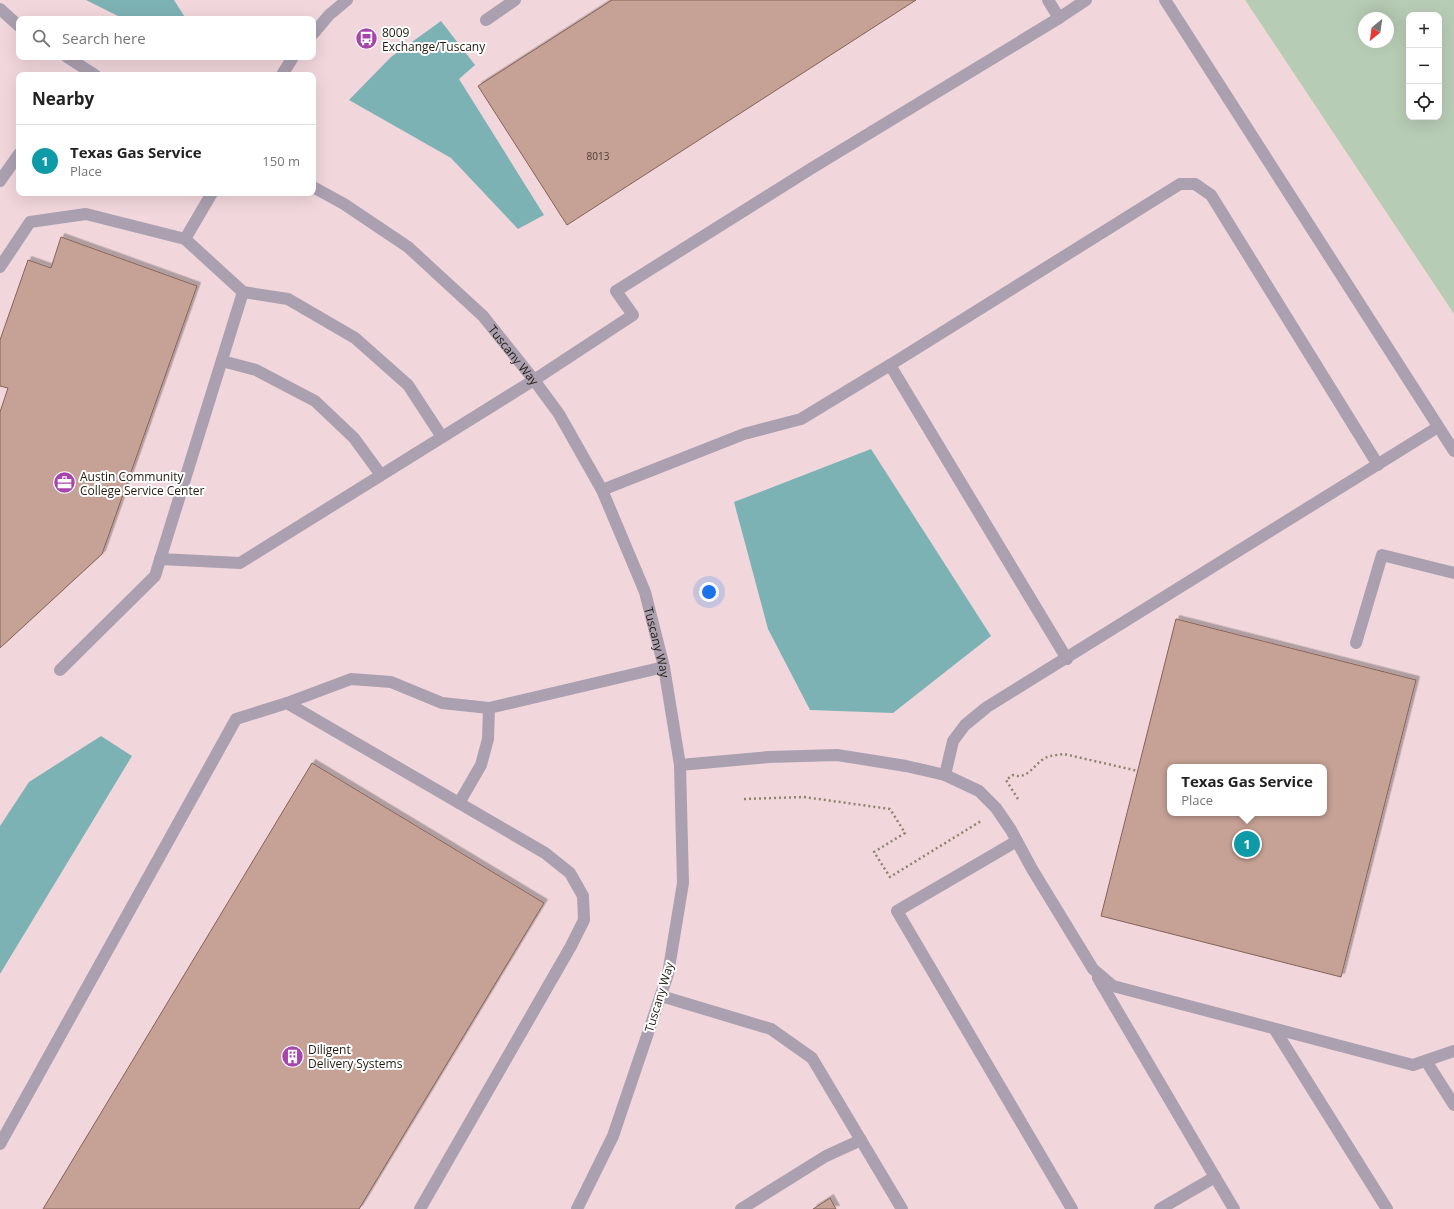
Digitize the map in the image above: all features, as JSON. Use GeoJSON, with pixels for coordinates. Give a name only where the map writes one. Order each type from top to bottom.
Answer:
{"type":"FeatureCollection","features":[{"type":"Feature","properties":{"kind":"street"},"geometry":{"type":"LineString","coordinates":[[316,30],[329,15],[347,0]]}},
{"type":"Feature","properties":{"kind":"street"},"geometry":{"type":"LineString","coordinates":[[486,20],[515,0]]}},
{"type":"Feature","properties":{"kind":"street"},"geometry":{"type":"LineString","coordinates":[[1048,0],[1059,18]]}},
{"type":"Feature","properties":{"kind":"street"},"geometry":{"type":"LineString","coordinates":[[160,559],[240,563],[534,380],[633,315],[616,291],[812,168],[1059,18],[1086,0]]}},
{"type":"Feature","properties":{"kind":"street"},"geometry":{"type":"LineString","coordinates":[[1165,0],[1454,451]]}},
{"type":"Feature","properties":{"kind":"street"},"geometry":{"type":"LineString","coordinates":[[0,9],[16,23]]}},
{"type":"Feature","properties":{"kind":"street"},"geometry":{"type":"LineString","coordinates":[[70,60],[79,71]]}},
{"type":"Feature","properties":{"kind":"street"},"geometry":{"type":"LineString","coordinates":[[284,72],[291,60]]}},
{"type":"Feature","properties":{"kind":"street"},"geometry":{"type":"LineString","coordinates":[[0,181],[16,158]]}},
{"type":"Feature","properties":{"kind":"street"},"geometry":{"type":"LineString","coordinates":[[602,490],[744,434],[801,419],[1180,184],[1195,184],[1211,195],[1378,465]]}},
{"type":"Feature","properties":{"kind":"street","name":"Tuscany Way"},"geometry":{"type":"LineString","coordinates":[[316,189],[344,204],[408,247],[483,316],[559,414],[602,490],[645,592],[664,667],[680,765],[683,883],[668,974],[661,996],[613,1136],[577,1209]]}},
{"type":"Feature","properties":{"kind":"street"},"geometry":{"type":"LineString","coordinates":[[185,239],[210,196]]}},
{"type":"Feature","properties":{"kind":"street"},"geometry":{"type":"LineString","coordinates":[[0,267],[30,222],[86,214],[185,239],[243,292],[288,300],[355,338],[408,385],[442,437]]}},
{"type":"Feature","properties":{"kind":"street"},"geometry":{"type":"LineString","coordinates":[[60,670],[155,576],[243,292]]}},
{"type":"Feature","properties":{"kind":"street"},"geometry":{"type":"LineString","coordinates":[[222,361],[256,370],[315,401],[354,438],[381,475]]}},
{"type":"Feature","properties":{"kind":"street"},"geometry":{"type":"LineString","coordinates":[[890,365],[1067,659]]}},
{"type":"Feature","properties":{"kind":"street"},"geometry":{"type":"LineString","coordinates":[[945,775],[953,741],[965,725],[987,707],[1067,659],[1438,427]]}},
{"type":"Feature","properties":{"kind":"street"},"geometry":{"type":"LineString","coordinates":[[1356,643],[1382,555],[1454,573]]}},
{"type":"Feature","properties":{"kind":"street"},"geometry":{"type":"LineString","coordinates":[[0,1144],[236,719],[287,703],[351,679],[391,682],[442,703],[489,708],[664,667]]}},
{"type":"Feature","properties":{"kind":"street"},"geometry":{"type":"LineString","coordinates":[[287,703],[545,853],[570,873],[583,896],[584,920],[572,946],[420,1209]]}},
{"type":"Feature","properties":{"kind":"street"},"geometry":{"type":"LineString","coordinates":[[459,803],[481,765],[488,739],[489,708]]}},
{"type":"Feature","properties":{"kind":"street"},"geometry":{"type":"LineString","coordinates":[[680,765],[769,757],[837,755],[906,766],[945,775],[978,791],[996,808],[1011,830],[1234,1209]]}},
{"type":"Feature","properties":{"kind":"street"},"geometry":{"type":"LineString","coordinates":[[1017,841],[897,911],[1072,1209]]}},
{"type":"Feature","properties":{"kind":"street"},"geometry":{"type":"LineString","coordinates":[[1093,969],[1114,986],[1275,1030],[1413,1065],[1454,1052]]}},
{"type":"Feature","properties":{"kind":"street"},"geometry":{"type":"LineString","coordinates":[[661,996],[771,1029],[812,1058],[902,1209]]}},
{"type":"Feature","properties":{"kind":"street"},"geometry":{"type":"LineString","coordinates":[[1275,1030],[1387,1209]]}},
{"type":"Feature","properties":{"kind":"street"},"geometry":{"type":"LineString","coordinates":[[1426,1060],[1454,1105]]}},
{"type":"Feature","properties":{"kind":"street"},"geometry":{"type":"LineString","coordinates":[[741,1209],[826,1156],[861,1140]]}},
{"type":"Feature","properties":{"kind":"street"},"geometry":{"type":"LineString","coordinates":[[1160,1209],[1215,1177]]}},
{"type":"Feature","properties":{"kind":"path"},"geometry":{"type":"LineString","coordinates":[[1018,799],[1006,780],[1013,775],[1019,777],[1026,776],[1038,763],[1055,755],[1064,754],[1138,771]]}},
{"type":"Feature","properties":{"kind":"path"},"geometry":{"type":"LineString","coordinates":[[744,799],[804,797],[890,808],[905,834],[874,852],[890,878],[982,821]]}},
{"type":"Feature","properties":{"kind":"shaded area"},"geometry":{"type":"Polygon","coordinates":[[[0,0],[1245,0],[1454,314],[1454,1209],[0,1209],[0,0]]]}},
{"type":"Feature","properties":{"kind":"green space"},"geometry":{"type":"Polygon","coordinates":[[[1245,0],[1454,0],[1454,314],[1245,0]]]}},
{"type":"Feature","properties":{"kind":"water"},"geometry":{"type":"Polygon","coordinates":[[[86,0],[174,0],[184,16],[118,16],[86,0]]]}},
{"type":"Feature","properties":{"kind":"water"},"geometry":{"type":"Polygon","coordinates":[[[441,21],[475,65],[459,79],[544,215],[518,229],[451,158],[349,100],[391,57],[441,21]]]}},
{"type":"Feature","properties":{"kind":"water"},"geometry":{"type":"Polygon","coordinates":[[[871,449],[991,636],[893,713],[810,710],[768,629],[734,502],[871,449]]]}},
{"type":"Feature","properties":{"kind":"water"},"geometry":{"type":"Polygon","coordinates":[[[101,736],[132,756],[0,974],[0,826],[29,782],[101,736]]]}},
{"type":"Feature","properties":{"kind":"building"},"geometry":{"type":"Polygon","coordinates":[[[612,0],[916,0],[567,225],[478,86],[612,0]]]}},
{"type":"Feature","properties":{"kind":"building","name":"Austin Community College Service Center"},"geometry":{"type":"Polygon","coordinates":[[[61,237],[197,286],[102,554],[0,648],[0,412],[8,388],[0,386],[0,340],[28,260],[51,268],[61,237]]]}},
{"type":"Feature","properties":{"kind":"building"},"geometry":{"type":"Polygon","coordinates":[[[1176,619],[1416,680],[1341,977],[1101,916],[1176,619]]]}},
{"type":"Feature","properties":{"kind":"building","name":"Diligent Delivery Systems"},"geometry":{"type":"Polygon","coordinates":[[[312,763],[544,903],[359,1209],[43,1209],[312,763]]]}},
{"type":"Feature","properties":{"kind":"building"},"geometry":{"type":"Polygon","coordinates":[[[830,1198],[836,1209],[813,1209],[830,1198]]]}},
{"type":"Feature","properties":{"kind":"place","name":"8009 Exchange/Tuscany"},"geometry":{"type":"Point","coordinates":[367,39]}},
{"type":"Feature","properties":{"kind":"place","name":"Austin Community College Service Center"},"geometry":{"type":"Point","coordinates":[64,483]}},
{"type":"Feature","properties":{"kind":"place","name":"Texas Gas Service"},"geometry":{"type":"Point","coordinates":[1247,844]}},
{"type":"Feature","properties":{"kind":"place","name":"Diligent Delivery Systems"},"geometry":{"type":"Point","coordinates":[293,1056]}}]}
